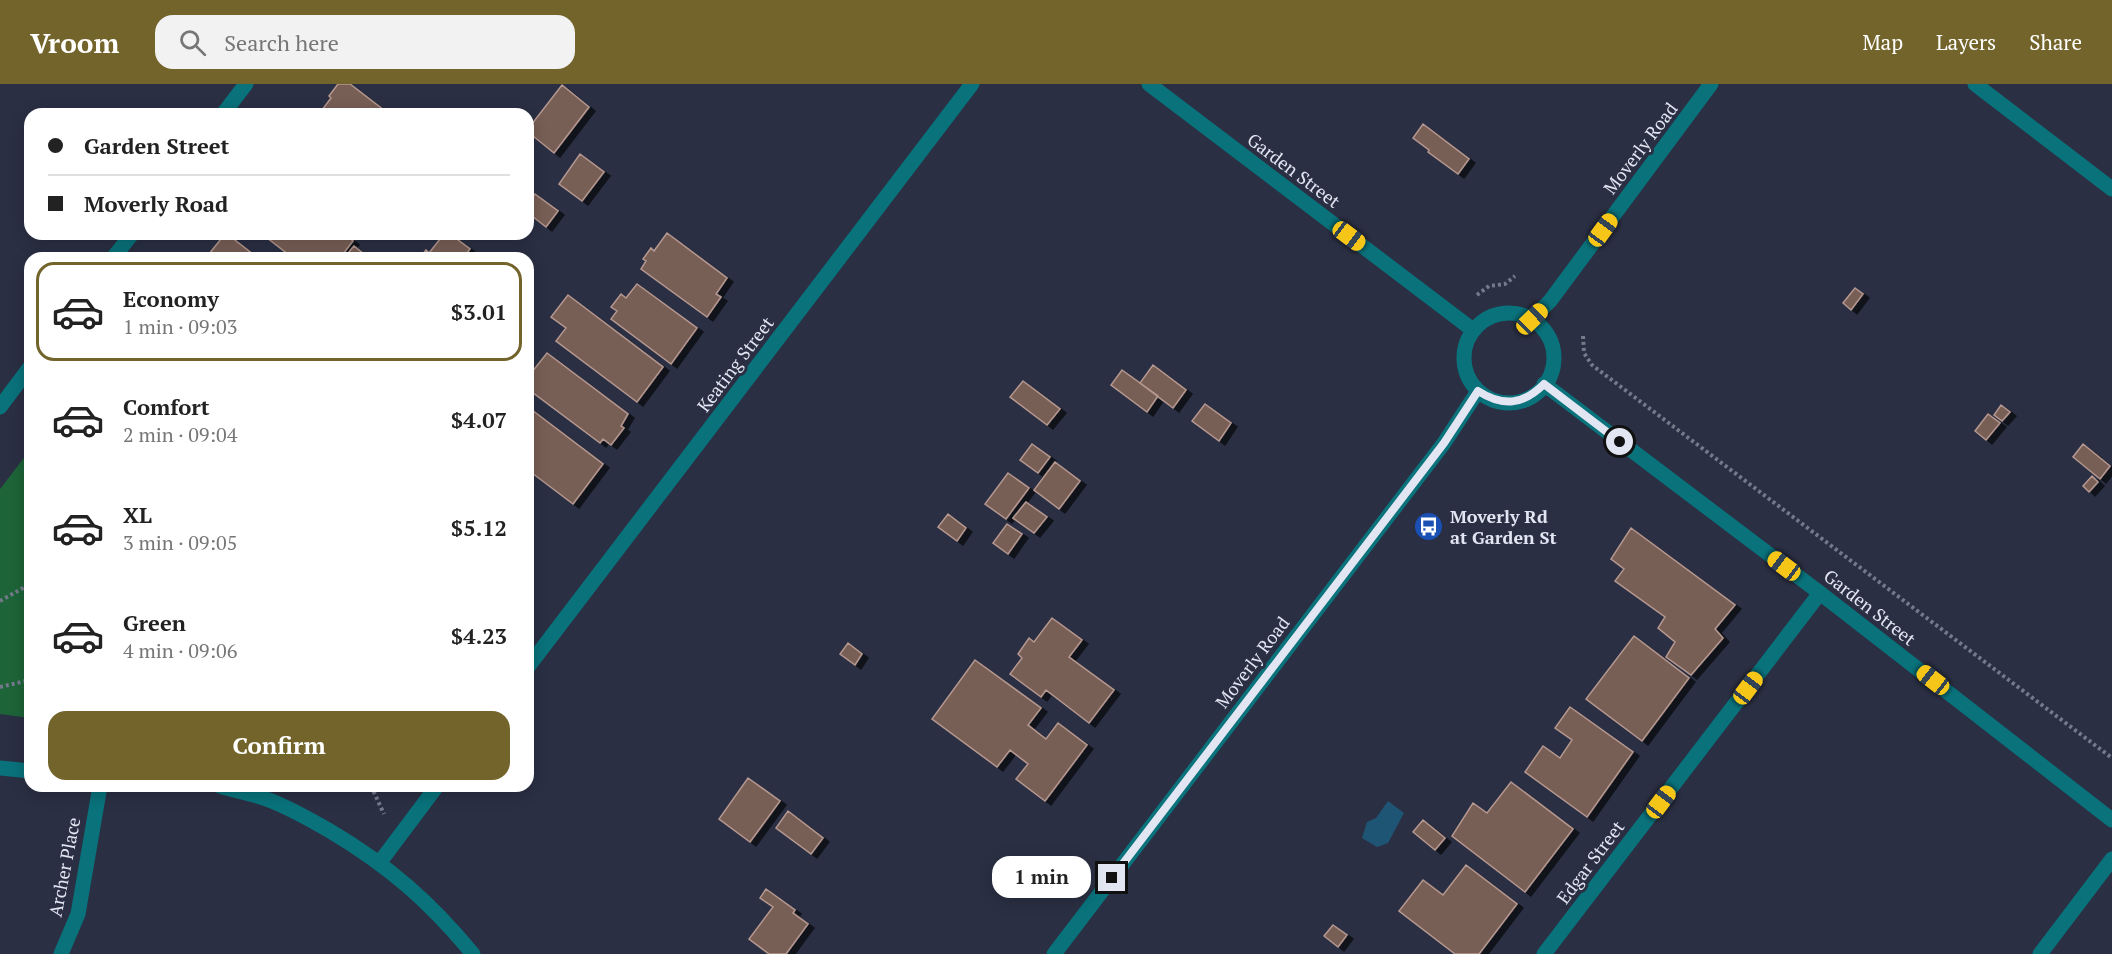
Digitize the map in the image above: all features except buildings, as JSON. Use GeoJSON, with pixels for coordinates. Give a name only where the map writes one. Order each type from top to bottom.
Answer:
{"type":"FeatureCollection","features":[{"type":"Feature","properties":{"kind":"street"},"geometry":{"type":"LineString","coordinates":[[228,108],[246,84]]}},
{"type":"Feature","properties":{"kind":"street","name":"Keating Street"},"geometry":{"type":"LineString","coordinates":[[534,659],[972,84]]}},
{"type":"Feature","properties":{"kind":"street","name":"Garden Street"},"geometry":{"type":"LineString","coordinates":[[1149,84],[1473,330]]}},
{"type":"Feature","properties":{"kind":"street","name":"Moverly Road"},"geometry":{"type":"LineString","coordinates":[[1532,319],[1550,301],[1711,84]]}},
{"type":"Feature","properties":{"kind":"street"},"geometry":{"type":"LineString","coordinates":[[1975,84],[2112,189]]}},
{"type":"Feature","properties":{"kind":"street"},"geometry":{"type":"LineString","coordinates":[[118,252],[127,240]]}},
{"type":"Feature","properties":{"kind":"street"},"geometry":{"type":"LineString","coordinates":[[1520,314],[1532,319],[1549,337],[1552,349],[1553,362],[1544,384],[1534,395],[1520,401],[1505,402],[1491,399],[1478,391],[1470,381],[1465,368],[1464,355],[1473,330],[1494,315],[1520,314]]}},
{"type":"Feature","properties":{"kind":"street"},"geometry":{"type":"LineString","coordinates":[[0,407],[24,375]]}},
{"type":"Feature","properties":{"kind":"street","name":"Garden Street"},"geometry":{"type":"LineString","coordinates":[[1544,384],[1820,593],[2112,820]]}},
{"type":"Feature","properties":{"kind":"street","name":"Moverly Road"},"geometry":{"type":"LineString","coordinates":[[1054,954],[1444,443],[1478,391]]}},
{"type":"Feature","properties":{"kind":"street","name":"Edgar Street"},"geometry":{"type":"LineString","coordinates":[[1544,954],[1820,593]]}},
{"type":"Feature","properties":{"kind":"street"},"geometry":{"type":"LineString","coordinates":[[0,768],[24,770]]}},
{"type":"Feature","properties":{"kind":"street","name":"Archer Place"},"geometry":{"type":"LineString","coordinates":[[61,954],[78,914],[99,792]]}},
{"type":"Feature","properties":{"kind":"street"},"geometry":{"type":"LineString","coordinates":[[241,792],[270,800],[309,819],[380,862],[422,897],[473,954]]}},
{"type":"Feature","properties":{"kind":"street"},"geometry":{"type":"LineString","coordinates":[[380,862],[432,792]]}},
{"type":"Feature","properties":{"kind":"street"},"geometry":{"type":"LineString","coordinates":[[2040,954],[2112,859]]}},
{"type":"Feature","properties":{"kind":"path"},"geometry":{"type":"LineString","coordinates":[[1477,295],[1489,286],[1505,284],[1515,276]]}},
{"type":"Feature","properties":{"kind":"path"},"geometry":{"type":"LineString","coordinates":[[1583,336],[1584,353],[1593,365],[2112,758]]}},
{"type":"Feature","properties":{"kind":"path"},"geometry":{"type":"LineString","coordinates":[[0,601],[24,587]]}},
{"type":"Feature","properties":{"kind":"path"},"geometry":{"type":"LineString","coordinates":[[0,687],[24,681]]}},
{"type":"Feature","properties":{"kind":"path"},"geometry":{"type":"LineString","coordinates":[[374,792],[384,814]]}},
{"type":"Feature","properties":{"kind":"green space"},"geometry":{"type":"Polygon","coordinates":[[[24,458],[24,717],[0,714],[0,489],[24,458]]]}},
{"type":"Feature","properties":{"kind":"water"},"geometry":{"type":"Polygon","coordinates":[[[1388,801],[1404,813],[1388,843],[1377,847],[1362,838],[1367,822],[1376,818],[1388,801]]]}},
{"type":"Feature","properties":{"kind":"place","name":"Moverly Rd at Garden St"},"geometry":{"type":"Point","coordinates":[1429,526]}},
{"type":"Feature","properties":{"kind":"route"},"geometry":{"type":"LineString","coordinates":[[1112,878],[1444,443],[1478,391],[1491,399],[1505,402],[1520,401],[1534,395],[1544,384],[1620,442]]}}]}
